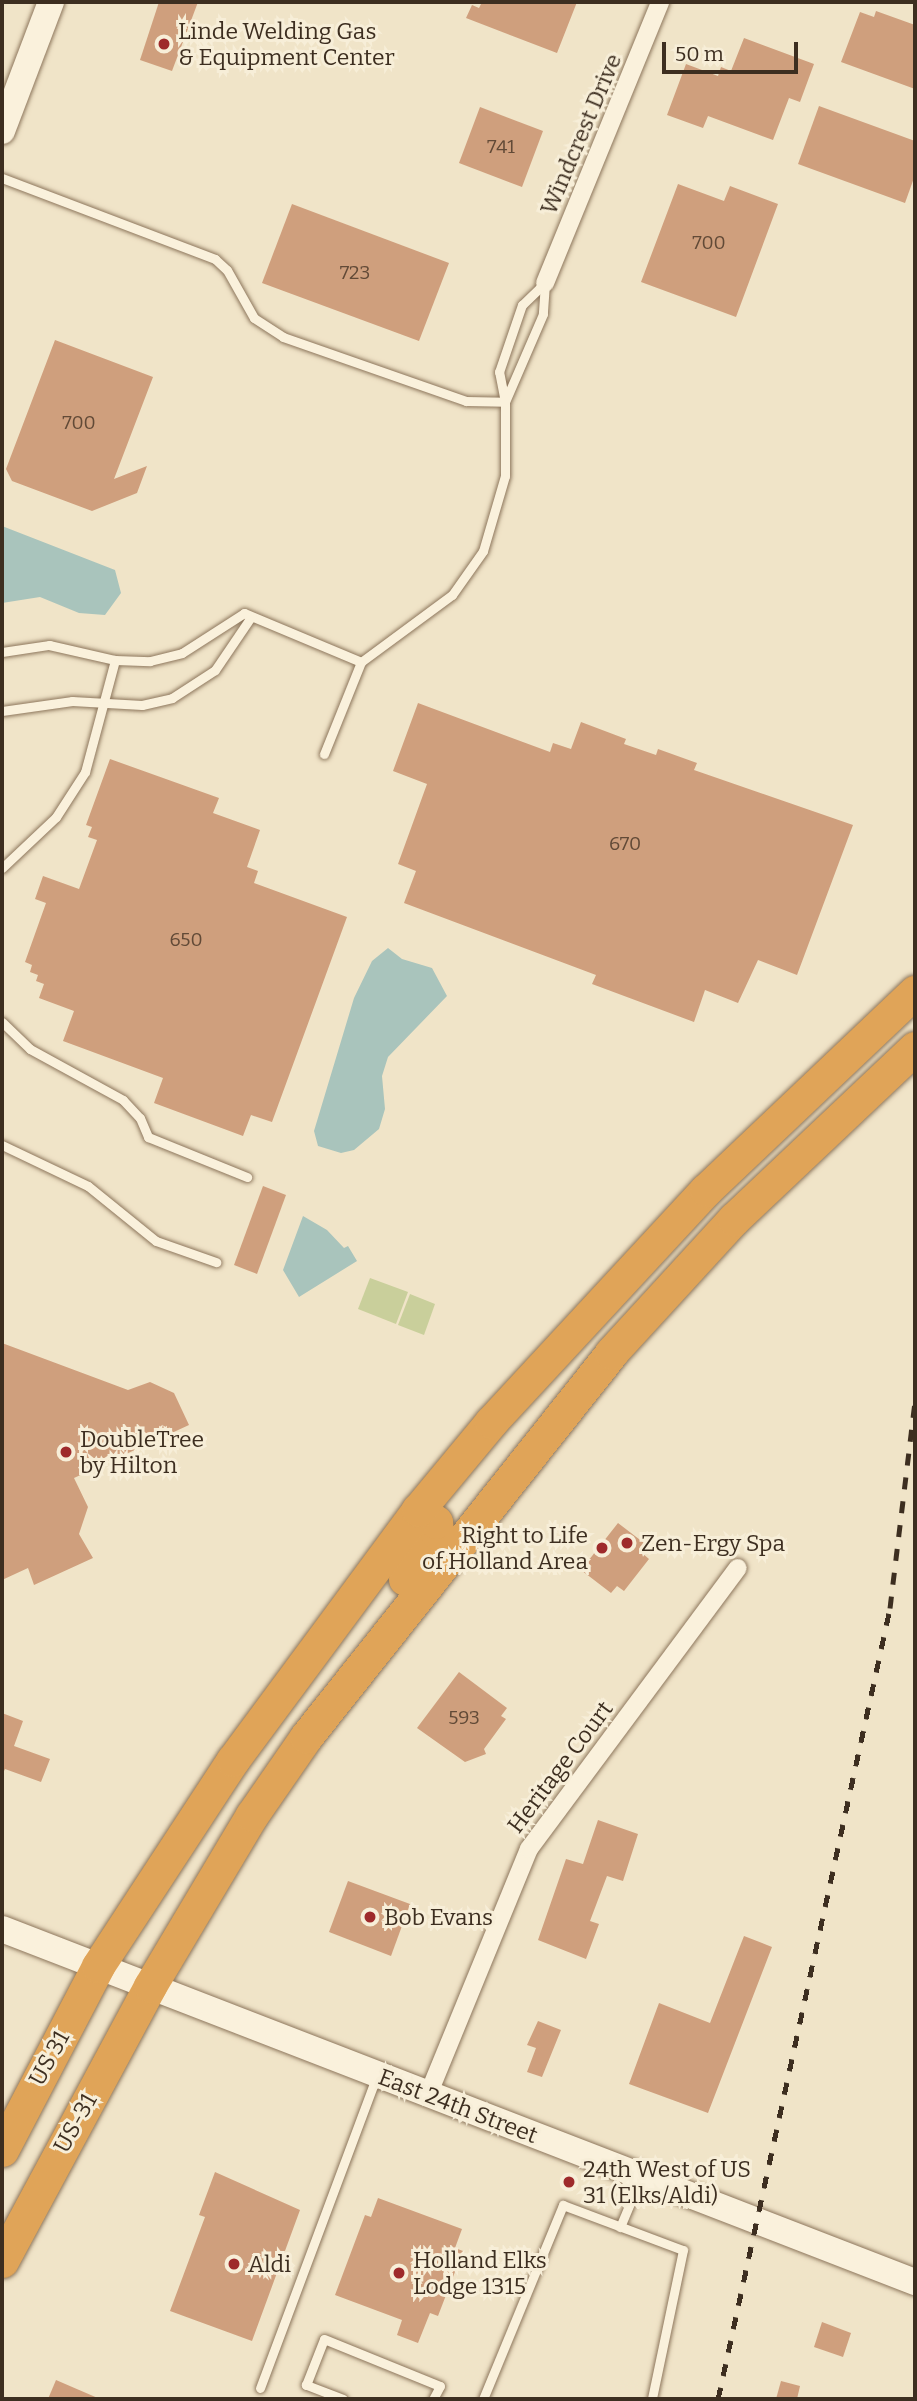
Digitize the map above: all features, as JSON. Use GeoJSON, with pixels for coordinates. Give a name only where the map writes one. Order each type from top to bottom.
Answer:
{"type":"FeatureCollection","features":[{"type":"Feature","properties":{"kind":"highway","name":"US 31"},"geometry":{"type":"LineString","coordinates":[[2,2150],[98,1966],[233,1760],[418,1510],[491,1422],[706,1190],[915,992]]}},
{"type":"Feature","properties":{"kind":"highway","name":"US-31"},"geometry":{"type":"LineString","coordinates":[[2,2261],[150,1986],[252,1815],[306,1737],[611,1353],[734,1219],[915,1048]]}},
{"type":"Feature","properties":{"kind":"highway"},"geometry":{"type":"LineString","coordinates":[[306,1737],[310,1709],[437,1533],[436,1522],[418,1510]]}},
{"type":"Feature","properties":{"kind":"street"},"geometry":{"type":"LineString","coordinates":[[2,131],[51,2]]}},
{"type":"Feature","properties":{"kind":"street","name":"Windcrest Drive"},"geometry":{"type":"LineString","coordinates":[[545,284],[660,2]]}},
{"type":"Feature","properties":{"kind":"street","name":"Heritage Court"},"geometry":{"type":"LineString","coordinates":[[428,2095],[528,1849],[738,1568]]}},
{"type":"Feature","properties":{"kind":"street","name":"East 24th Street"},"geometry":{"type":"LineString","coordinates":[[2,1928],[915,2282]]}},
{"type":"Feature","properties":{"kind":"lane"},"geometry":{"type":"LineString","coordinates":[[2,178],[215,259],[227,271],[254,318],[283,337],[466,401],[505,402]]}},
{"type":"Feature","properties":{"kind":"lane"},"geometry":{"type":"LineString","coordinates":[[505,402],[543,314],[545,284]]}},
{"type":"Feature","properties":{"kind":"lane"},"geometry":{"type":"LineString","coordinates":[[324,754],[361,662],[452,595],[483,551],[505,475],[505,402],[499,372],[504,351],[526,297],[545,284]]}},
{"type":"Feature","properties":{"kind":"lane"},"geometry":{"type":"LineString","coordinates":[[248,615],[361,662]]}},
{"type":"Feature","properties":{"kind":"lane"},"geometry":{"type":"LineString","coordinates":[[2,652],[49,645],[116,660],[150,661],[182,653],[248,615]]}},
{"type":"Feature","properties":{"kind":"lane"},"geometry":{"type":"LineString","coordinates":[[2,711],[72,701],[153,704],[190,690],[222,662],[248,615]]}},
{"type":"Feature","properties":{"kind":"lane"},"geometry":{"type":"LineString","coordinates":[[2,868],[57,817],[72,796],[85,772],[107,703],[116,660]]}},
{"type":"Feature","properties":{"kind":"lane"},"geometry":{"type":"LineString","coordinates":[[2,1022],[30,1049],[123,1100],[140,1118],[148,1137],[247,1177]]}},
{"type":"Feature","properties":{"kind":"lane"},"geometry":{"type":"LineString","coordinates":[[2,1145],[88,1186],[156,1241],[216,1262]]}},
{"type":"Feature","properties":{"kind":"lane"},"geometry":{"type":"LineString","coordinates":[[260,2388],[377,2075]]}},
{"type":"Feature","properties":{"kind":"lane"},"geometry":{"type":"LineString","coordinates":[[621,2227],[642,2175]]}},
{"type":"Feature","properties":{"kind":"lane"},"geometry":{"type":"LineString","coordinates":[[483,2399],[563,2205],[683,2250],[652,2399]]}},
{"type":"Feature","properties":{"kind":"lane"},"geometry":{"type":"LineString","coordinates":[[343,2399],[306,2385],[324,2339],[439,2386],[433,2399]]}},
{"type":"Feature","properties":{"kind":"green space"},"geometry":{"type":"Polygon","coordinates":[[[370,1278],[408,1292],[396,1324],[358,1309],[370,1278]]]}},
{"type":"Feature","properties":{"kind":"green space"},"geometry":{"type":"Polygon","coordinates":[[[410,1294],[435,1304],[424,1335],[398,1325],[410,1294]]]}},
{"type":"Feature","properties":{"kind":"water"},"geometry":{"type":"Polygon","coordinates":[[[2,526],[115,570],[121,593],[105,615],[79,613],[40,597],[2,603],[2,526]]]}},
{"type":"Feature","properties":{"kind":"water"},"geometry":{"type":"Polygon","coordinates":[[[388,948],[402,959],[432,968],[447,996],[388,1057],[382,1076],[385,1109],[379,1129],[354,1150],[341,1153],[318,1146],[314,1131],[354,998],[372,961],[388,948]]]}},
{"type":"Feature","properties":{"kind":"water"},"geometry":{"type":"Polygon","coordinates":[[[303,1216],[327,1230],[344,1248],[348,1246],[357,1261],[299,1297],[283,1270],[303,1216]]]}},
{"type":"Feature","properties":{"kind":"building","name":"Linde Welding Gas & Equipment Center"},"geometry":{"type":"Polygon","coordinates":[[[159,2],[198,2],[172,71],[140,60],[159,2]]]}},
{"type":"Feature","properties":{"kind":"building"},"geometry":{"type":"Polygon","coordinates":[[[482,2],[577,2],[557,53],[466,18],[472,5],[479,8],[482,2]]]}},
{"type":"Feature","properties":{"kind":"building"},"geometry":{"type":"Polygon","coordinates":[[[876,11],[915,25],[915,89],[841,62],[860,12],[874,17],[876,11]]]}},
{"type":"Feature","properties":{"kind":"building"},"geometry":{"type":"Polygon","coordinates":[[[744,38],[814,64],[800,102],[789,98],[773,140],[708,116],[703,128],[667,115],[686,64],[718,76],[721,67],[731,71],[744,38]]]}},
{"type":"Feature","properties":{"kind":"building"},"geometry":{"type":"Polygon","coordinates":[[[819,106],[915,141],[915,175],[905,203],[798,164],[819,106]]]}},
{"type":"Feature","properties":{"kind":"building"},"geometry":{"type":"Polygon","coordinates":[[[480,107],[543,131],[522,187],[459,163],[480,107]]]}},
{"type":"Feature","properties":{"kind":"building"},"geometry":{"type":"Polygon","coordinates":[[[678,184],[724,201],[730,186],[778,204],[736,317],[641,282],[678,184]]]}},
{"type":"Feature","properties":{"kind":"building"},"geometry":{"type":"Polygon","coordinates":[[[292,204],[449,263],[419,341],[262,283],[292,204]]]}},
{"type":"Feature","properties":{"kind":"building"},"geometry":{"type":"Polygon","coordinates":[[[55,340],[153,377],[114,479],[147,466],[137,493],[92,511],[12,481],[6,469],[55,340]]]}},
{"type":"Feature","properties":{"kind":"building"},"geometry":{"type":"Polygon","coordinates":[[[418,703],[550,752],[553,743],[571,749],[581,722],[626,739],[624,744],[656,755],[658,749],[697,763],[694,770],[853,825],[797,975],[758,960],[738,1003],[705,990],[694,1022],[592,984],[596,975],[404,903],[416,871],[398,864],[427,784],[393,771],[418,703]]]}},
{"type":"Feature","properties":{"kind":"building"},"geometry":{"type":"Polygon","coordinates":[[[110,759],[219,798],[213,813],[260,830],[247,867],[258,871],[254,883],[347,917],[272,1122],[251,1115],[243,1136],[154,1103],[163,1078],[63,1041],[74,1011],[39,998],[44,984],[36,981],[38,975],[30,972],[32,965],[25,962],[46,903],[35,899],[43,876],[79,889],[97,840],[88,837],[92,827],[86,825],[110,759]]]}},
{"type":"Feature","properties":{"kind":"building"},"geometry":{"type":"Polygon","coordinates":[[[263,1186],[286,1195],[257,1274],[234,1265],[263,1186]]]}},
{"type":"Feature","properties":{"kind":"building","name":"DoubleTree by Hilton"},"geometry":{"type":"Polygon","coordinates":[[[2,1343],[128,1390],[150,1382],[174,1393],[189,1425],[74,1478],[88,1507],[79,1534],[93,1558],[34,1585],[28,1568],[2,1580],[2,1343]]]}},
{"type":"Feature","properties":{"kind":"building"},"geometry":{"type":"Polygon","coordinates":[[[618,1523],[648,1546],[642,1553],[649,1559],[624,1591],[617,1586],[611,1593],[581,1570],[618,1523]]]}},
{"type":"Feature","properties":{"kind":"building"},"geometry":{"type":"Polygon","coordinates":[[[459,1672],[507,1708],[501,1716],[506,1719],[484,1749],[486,1754],[465,1762],[417,1728],[459,1672]]]}},
{"type":"Feature","properties":{"kind":"building"},"geometry":{"type":"Polygon","coordinates":[[[2,1713],[23,1721],[14,1746],[50,1759],[41,1782],[5,1769],[2,1775],[2,1713]]]}},
{"type":"Feature","properties":{"kind":"building"},"geometry":{"type":"Polygon","coordinates":[[[598,1820],[638,1834],[623,1881],[607,1876],[590,1921],[599,1924],[586,1959],[538,1940],[566,1859],[583,1864],[598,1820]]]}},
{"type":"Feature","properties":{"kind":"building","name":"Bob Evans"},"geometry":{"type":"Polygon","coordinates":[[[348,1881],[410,1904],[391,1956],[329,1932],[348,1881]]]}},
{"type":"Feature","properties":{"kind":"building"},"geometry":{"type":"Polygon","coordinates":[[[744,1936],[772,1947],[708,2113],[629,2084],[659,2003],[710,2023],[744,1936]]]}},
{"type":"Feature","properties":{"kind":"building"},"geometry":{"type":"Polygon","coordinates":[[[538,2021],[561,2030],[542,2077],[527,2072],[536,2048],[527,2045],[538,2021]]]}},
{"type":"Feature","properties":{"kind":"building","name":"Aldi"},"geometry":{"type":"Polygon","coordinates":[[[215,2172],[300,2210],[252,2341],[170,2311],[205,2217],[199,2215],[215,2172]]]}},
{"type":"Feature","properties":{"kind":"building","name":"Holland Elks Lodge 1315"},"geometry":{"type":"Polygon","coordinates":[[[378,2198],[462,2229],[455,2248],[463,2251],[438,2316],[430,2313],[418,2343],[397,2335],[402,2320],[335,2295],[365,2215],[371,2217],[378,2198]]]}},
{"type":"Feature","properties":{"kind":"building"},"geometry":{"type":"Polygon","coordinates":[[[822,2322],[851,2333],[843,2357],[814,2347],[822,2322]]]}},
{"type":"Feature","properties":{"kind":"building"},"geometry":{"type":"Polygon","coordinates":[[[56,2380],[100,2399],[48,2399],[56,2380]]]}},
{"type":"Feature","properties":{"kind":"building"},"geometry":{"type":"Polygon","coordinates":[[[781,2381],[800,2386],[797,2399],[776,2399],[781,2381]]]}},
{"type":"Feature","properties":{"kind":"railway"},"geometry":{"type":"LineString","coordinates":[[718,2399],[890,1608],[915,1401]]}},
{"type":"Feature","properties":{"kind":"place","name":"Linde Welding Gas & Equipment Center"},"geometry":{"type":"Point","coordinates":[164,44]}},
{"type":"Feature","properties":{"kind":"place","name":"DoubleTree by Hilton"},"geometry":{"type":"Point","coordinates":[66,1452]}},
{"type":"Feature","properties":{"kind":"place","name":"Zen-Ergy Spa"},"geometry":{"type":"Point","coordinates":[627,1543]}},
{"type":"Feature","properties":{"kind":"place","name":"Right to Life of Holland Area"},"geometry":{"type":"Point","coordinates":[602,1548]}},
{"type":"Feature","properties":{"kind":"place","name":"Bob Evans"},"geometry":{"type":"Point","coordinates":[370,1917]}},
{"type":"Feature","properties":{"kind":"place","name":"24th West of US 31 (Elks/Aldi)"},"geometry":{"type":"Point","coordinates":[569,2182]}},
{"type":"Feature","properties":{"kind":"place","name":"Aldi"},"geometry":{"type":"Point","coordinates":[234,2264]}},
{"type":"Feature","properties":{"kind":"place","name":"Holland Elks Lodge 1315"},"geometry":{"type":"Point","coordinates":[399,2273]}}]}
